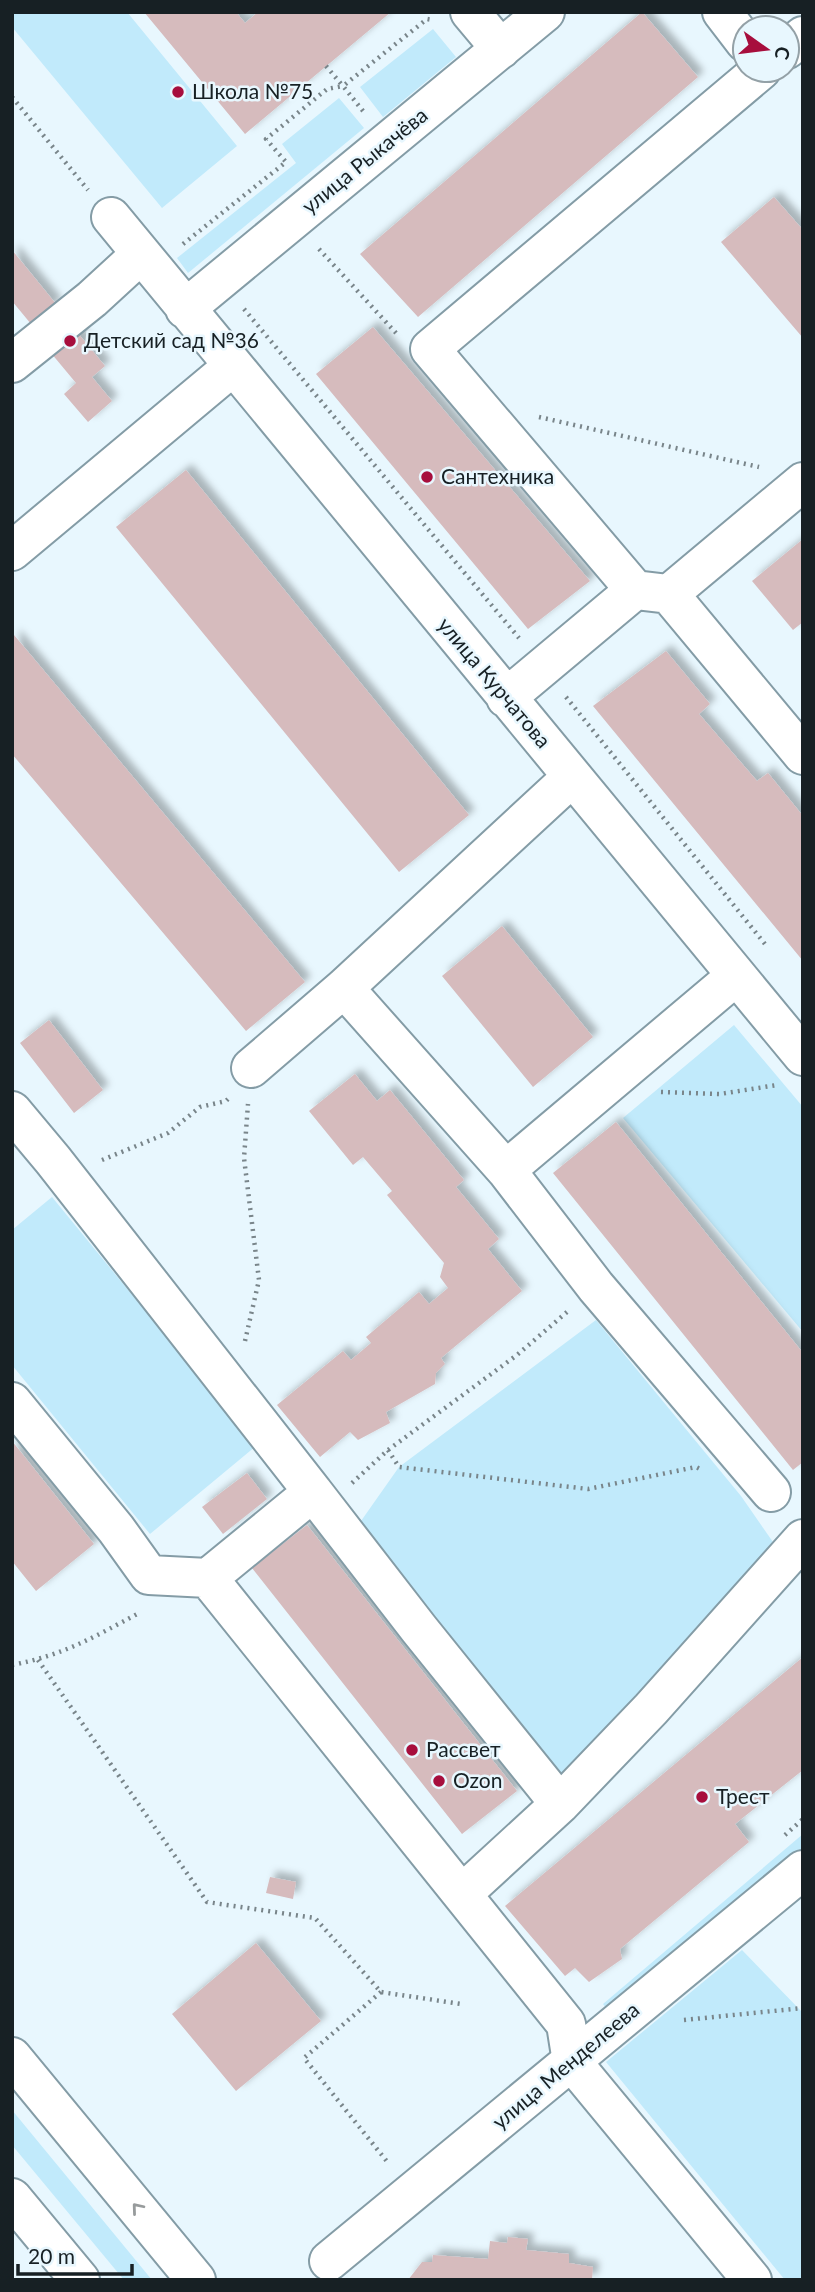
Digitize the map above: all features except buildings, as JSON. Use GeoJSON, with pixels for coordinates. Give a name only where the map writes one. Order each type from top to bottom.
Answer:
{"type":"FeatureCollection","features":[{"type":"Feature","properties":{"kind":"street","name":"улица Рыкачёва"},"geometry":{"type":"LineString","coordinates":[[185,309],[388,142],[485,29],[545,12]]}},
{"type":"Feature","properties":{"kind":"street"},"geometry":{"type":"LineString","coordinates":[[744,84],[430,349],[803,755]]}},
{"type":"Feature","properties":{"kind":"street","name":"улица Курчатова"},"geometry":{"type":"LineString","coordinates":[[111,217],[736,976],[791,1070]]}},
{"type":"Feature","properties":{"kind":"street"},"geometry":{"type":"LineString","coordinates":[[12,363],[92,299],[146,262]]}},
{"type":"Feature","properties":{"kind":"street"},"geometry":{"type":"LineString","coordinates":[[12,551],[232,367]]}},
{"type":"Feature","properties":{"kind":"street"},"geometry":{"type":"LineString","coordinates":[[506,698],[652,592],[786,476]]}},
{"type":"Feature","properties":{"kind":"street"},"geometry":{"type":"LineString","coordinates":[[251,1068],[344,988],[572,777]]}},
{"type":"Feature","properties":{"kind":"street"},"geometry":{"type":"LineString","coordinates":[[506,1170],[736,976]]}},
{"type":"Feature","properties":{"kind":"street"},"geometry":{"type":"LineString","coordinates":[[344,988],[506,1170],[596,1287],[771,1492]]}},
{"type":"Feature","properties":{"kind":"street"},"geometry":{"type":"LineString","coordinates":[[12,1111],[234,1390],[331,1488],[419,1629],[560,1804]]}},
{"type":"Feature","properties":{"kind":"street"},"geometry":{"type":"LineString","coordinates":[[12,1402],[116,1529],[149,1576],[208,1578],[331,1488]]}},
{"type":"Feature","properties":{"kind":"street"},"geometry":{"type":"LineString","coordinates":[[462,1894],[560,1804],[651,1709],[803,1539]]}},
{"type":"Feature","properties":{"kind":"street"},"geometry":{"type":"LineString","coordinates":[[208,1578],[566,2024],[572,2062],[752,2280]]}},
{"type":"Feature","properties":{"kind":"street","name":"улица Менделеева"},"geometry":{"type":"LineString","coordinates":[[329,2261],[803,1870]]}},
{"type":"Feature","properties":{"kind":"street"},"geometry":{"type":"LineString","coordinates":[[12,2057],[196,2280]]}},
{"type":"Feature","properties":{"kind":"street"},"geometry":{"type":"LineString","coordinates":[[12,2198],[80,2280]]}},
{"type":"Feature","properties":{"kind":"path"},"geometry":{"type":"LineString","coordinates":[[146,262],[286,162],[265,139],[327,89],[343,86],[427,19],[428,12]]}},
{"type":"Feature","properties":{"kind":"path"},"geometry":{"type":"LineString","coordinates":[[427,19],[485,29]]}},
{"type":"Feature","properties":{"kind":"path"},"geometry":{"type":"LineString","coordinates":[[326,66],[388,142]]}},
{"type":"Feature","properties":{"kind":"path"},"geometry":{"type":"LineString","coordinates":[[12,97],[111,217]]}},
{"type":"Feature","properties":{"kind":"path"},"geometry":{"type":"LineString","coordinates":[[311,241],[403,342],[430,349]]}},
{"type":"Feature","properties":{"kind":"path"},"geometry":{"type":"LineString","coordinates":[[477,402],[786,476]]}},
{"type":"Feature","properties":{"kind":"path"},"geometry":{"type":"LineString","coordinates":[[53,1160],[93,1163],[168,1133],[200,1107],[226,1101],[251,1068]]}},
{"type":"Feature","properties":{"kind":"path"},"geometry":{"type":"LineString","coordinates":[[234,1390],[259,1280],[244,1158],[251,1068]]}},
{"type":"Feature","properties":{"kind":"path"},"geometry":{"type":"LineString","coordinates":[[604,1089],[720,1094],[791,1070]]}},
{"type":"Feature","properties":{"kind":"path"},"geometry":{"type":"LineString","coordinates":[[331,1488],[388,1450],[517,1355],[542,1333]]}},
{"type":"Feature","properties":{"kind":"path"},"geometry":{"type":"LineString","coordinates":[[388,1450],[399,1466],[588,1489],[696,1467],[707,1474]]}},
{"type":"Feature","properties":{"kind":"path"},"geometry":{"type":"LineString","coordinates":[[12,1665],[38,1660],[77,1647],[148,1609]]}},
{"type":"Feature","properties":{"kind":"path"},"geometry":{"type":"LineString","coordinates":[[38,1660],[207,1902],[315,1918],[381,1992],[461,2004]]}},
{"type":"Feature","properties":{"kind":"path"},"geometry":{"type":"LineString","coordinates":[[789,1832],[803,1819]]}},
{"type":"Feature","properties":{"kind":"path"},"geometry":{"type":"LineString","coordinates":[[381,1992],[304,2058],[412,2194]]}},
{"type":"Feature","properties":{"kind":"path"},"geometry":{"type":"LineString","coordinates":[[676,2021],[803,2008]]}},
{"type":"Feature","properties":{"kind":"shaded area"},"geometry":{"type":"Polygon","coordinates":[[[12,12],[127,12],[237,146],[162,208],[12,27],[12,12]]]}},
{"type":"Feature","properties":{"kind":"shaded area"},"geometry":{"type":"Polygon","coordinates":[[[433,29],[456,57],[383,117],[360,87],[433,29]]]}},
{"type":"Feature","properties":{"kind":"shaded area"},"geometry":{"type":"Polygon","coordinates":[[[339,98],[364,128],[188,273],[177,258],[296,163],[282,144],[339,98]]]}},
{"type":"Feature","properties":{"kind":"shaded area"},"geometry":{"type":"Polygon","coordinates":[[[734,1025],[803,1107],[803,1332],[623,1118],[734,1025]]]}},
{"type":"Feature","properties":{"kind":"shaded area"},"geometry":{"type":"Polygon","coordinates":[[[52,1197],[256,1446],[150,1534],[12,1365],[12,1230],[52,1197]]]}},
{"type":"Feature","properties":{"kind":"shaded area"},"geometry":{"type":"Polygon","coordinates":[[[596,1320],[741,1496],[775,1545],[563,1782],[361,1521],[399,1467],[596,1320]]]}},
{"type":"Feature","properties":{"kind":"shaded area"},"geometry":{"type":"Polygon","coordinates":[[[803,1834],[803,1853],[611,2014],[603,2004],[803,1834]]]}},
{"type":"Feature","properties":{"kind":"shaded area"},"geometry":{"type":"Polygon","coordinates":[[[742,1950],[803,2013],[803,2280],[785,2280],[606,2062],[742,1950]]]}},
{"type":"Feature","properties":{"kind":"shaded area"},"geometry":{"type":"Polygon","coordinates":[[[12,2110],[152,2280],[124,2280],[12,2145],[12,2110]]]}},
{"type":"Feature","properties":{"kind":"place","name":"Школа №75"},"geometry":{"type":"Point","coordinates":[178,92]}},
{"type":"Feature","properties":{"kind":"place","name":"Детский сад №36"},"geometry":{"type":"Point","coordinates":[70,341]}},
{"type":"Feature","properties":{"kind":"place","name":"Сантехника"},"geometry":{"type":"Point","coordinates":[427,477]}},
{"type":"Feature","properties":{"kind":"place","name":"Рассвет"},"geometry":{"type":"Point","coordinates":[412,1750]}},
{"type":"Feature","properties":{"kind":"place","name":"Ozon"},"geometry":{"type":"Point","coordinates":[439,1781]}},
{"type":"Feature","properties":{"kind":"place","name":"Трест"},"geometry":{"type":"Point","coordinates":[702,1797]}}]}
